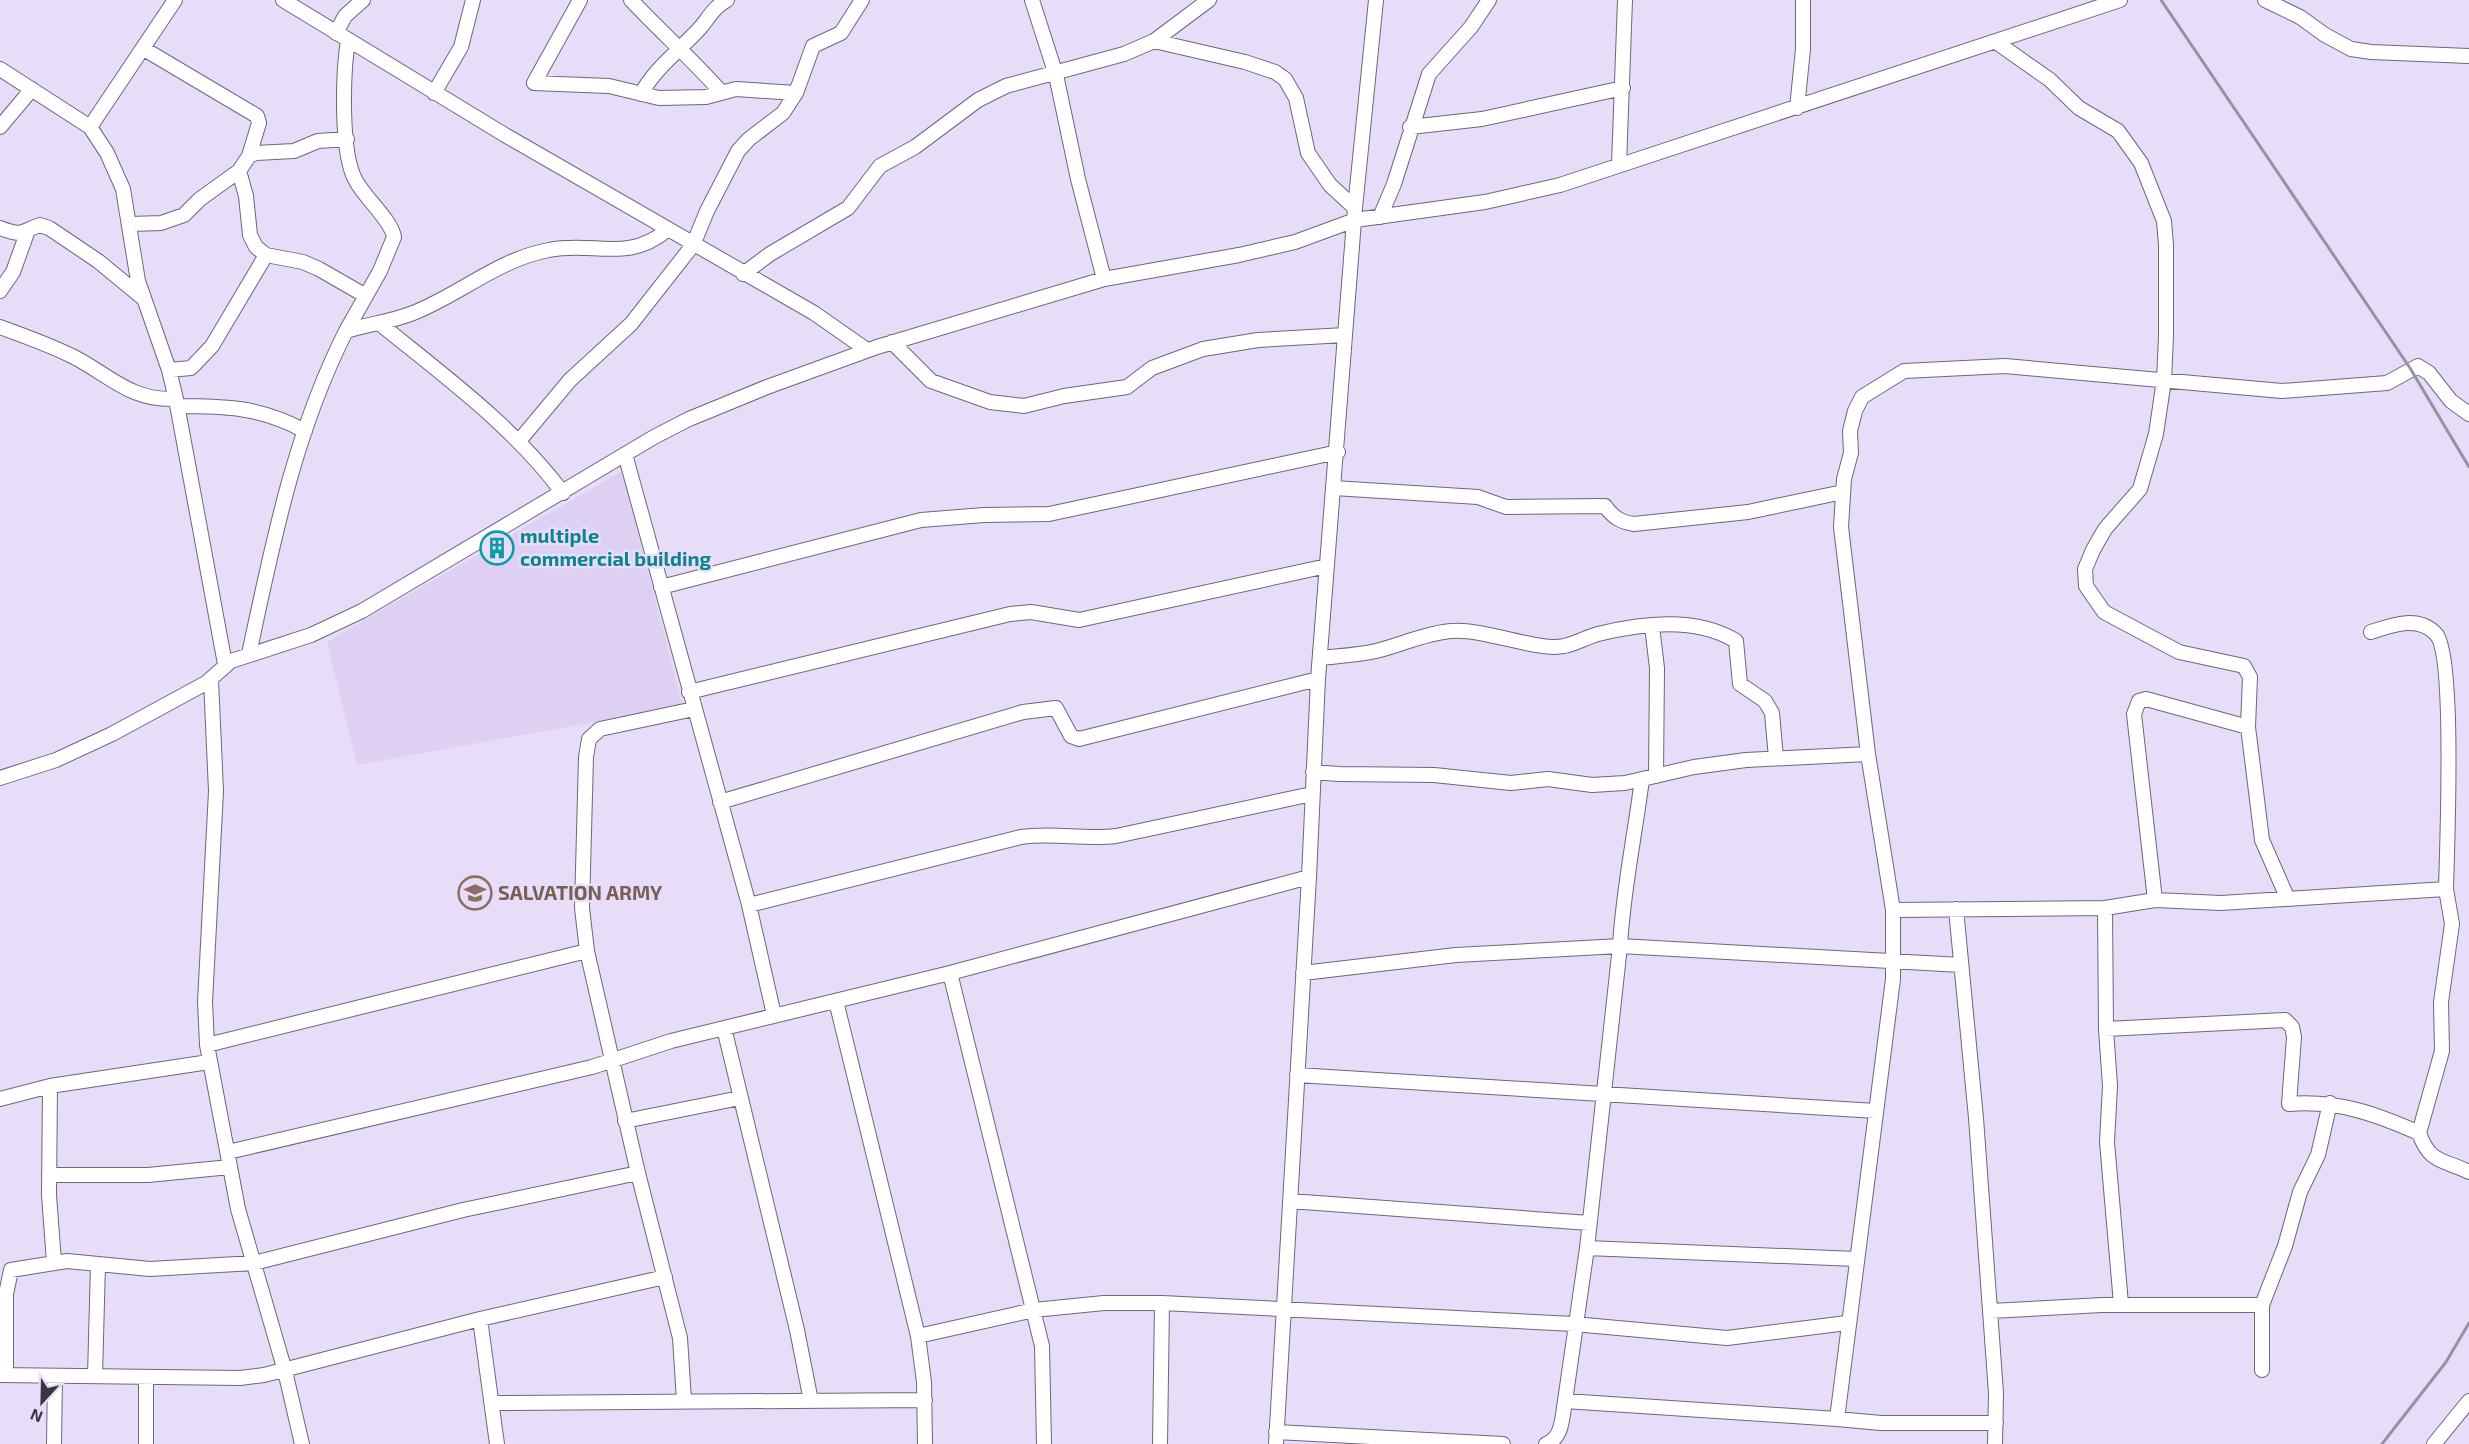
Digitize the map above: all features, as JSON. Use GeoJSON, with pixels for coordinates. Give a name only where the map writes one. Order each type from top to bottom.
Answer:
{"type":"FeatureCollection","features":[{"type":"Feature","properties":{"kind":"street"},"geometry":{"type":"LineString","coordinates":[[90,127],[175,0]]}},
{"type":"Feature","properties":{"kind":"street"},"geometry":{"type":"LineString","coordinates":[[283,0],[434,93],[667,230],[814,313],[867,351]]}},
{"type":"Feature","properties":{"kind":"street"},"geometry":{"type":"LineString","coordinates":[[249,654],[284,491],[316,396],[346,331],[393,244],[393,231],[354,179],[348,158],[342,36],[345,16],[363,0]]}},
{"type":"Feature","properties":{"kind":"street"},"geometry":{"type":"LineString","coordinates":[[434,93],[461,47],[472,0]]}},
{"type":"Feature","properties":{"kind":"street"},"geometry":{"type":"LineString","coordinates":[[580,0],[534,82],[609,86],[659,98],[680,98],[755,89],[796,93]]}},
{"type":"Feature","properties":{"kind":"street"},"geometry":{"type":"LineString","coordinates":[[631,0],[722,93]]}},
{"type":"Feature","properties":{"kind":"street"},"geometry":{"type":"LineString","coordinates":[[641,94],[653,74],[680,48],[717,6],[727,0]]}},
{"type":"Feature","properties":{"kind":"street"},"geometry":{"type":"LineString","coordinates":[[519,441],[570,380],[631,324],[693,245],[707,211],[738,151],[749,139],[783,113],[796,93],[813,46],[841,33],[862,0]]}},
{"type":"Feature","properties":{"kind":"street"},"geometry":{"type":"LineString","coordinates":[[1032,0],[1056,75],[1078,179],[1104,279]]}},
{"type":"Feature","properties":{"kind":"street"},"geometry":{"type":"LineString","coordinates":[[743,274],[848,208],[880,166],[915,147],[978,100],[1006,86],[1056,75],[1124,54],[1154,41],[1209,0]]}},
{"type":"Feature","properties":{"kind":"street"},"geometry":{"type":"LineString","coordinates":[[1376,0],[1355,214],[1338,452],[1318,679],[1309,877],[1276,1438],[1503,1444]]}},
{"type":"Feature","properties":{"kind":"street"},"geometry":{"type":"LineString","coordinates":[[1380,217],[1394,184],[1429,74],[1471,27],[1489,0]]}},
{"type":"Feature","properties":{"kind":"street"},"geometry":{"type":"LineString","coordinates":[[1619,165],[1625,0]]}},
{"type":"Feature","properties":{"kind":"street"},"geometry":{"type":"LineString","coordinates":[[1797,108],[1803,48],[1803,0]]}},
{"type":"Feature","properties":{"kind":"street"},"geometry":{"type":"LineString","coordinates":[[0,778],[77,751],[211,680],[225,664],[249,654],[311,635],[362,611],[689,419],[767,387],[892,342],[1104,279],[1284,245],[1355,214],[1380,217],[1496,200],[1560,185],[1996,42],[2103,3],[2120,0]]}},
{"type":"Feature","properties":{"kind":"street"},"geometry":{"type":"LineString","coordinates":[[2265,0],[2300,16],[2325,36],[2351,49],[2469,56]]}},
{"type":"Feature","properties":{"kind":"street"},"geometry":{"type":"LineString","coordinates":[[1154,41],[1245,62],[1275,72],[1285,79],[1296,98],[1308,153],[1330,185],[1355,214]]}},
{"type":"Feature","properties":{"kind":"street"},"geometry":{"type":"LineString","coordinates":[[1996,42],[2050,80],[2079,108],[2118,131],[2141,163],[2164,221],[2166,245],[2164,380],[2156,434],[2140,489],[2105,529],[2093,550],[2085,569],[2086,586],[2104,612],[2179,652],[2244,666],[2250,677],[2248,727],[2262,840],[2287,897]]}},
{"type":"Feature","properties":{"kind":"street"},"geometry":{"type":"LineString","coordinates":[[131,224],[161,223],[184,215],[200,199],[239,171],[249,156],[259,123],[257,116],[144,49]]}},
{"type":"Feature","properties":{"kind":"street"},"geometry":{"type":"LineString","coordinates":[[0,69],[90,127],[107,153],[123,189],[143,298],[169,370],[177,403],[225,664]]}},
{"type":"Feature","properties":{"kind":"street"},"geometry":{"type":"LineString","coordinates":[[1410,128],[1482,119],[1623,88]]}},
{"type":"Feature","properties":{"kind":"street"},"geometry":{"type":"LineString","coordinates":[[0,127],[32,89]]}},
{"type":"Feature","properties":{"kind":"street"},"geometry":{"type":"LineString","coordinates":[[249,156],[256,153],[294,151],[318,141],[347,139]]}},
{"type":"Feature","properties":{"kind":"street"},"geometry":{"type":"LineString","coordinates":[[239,171],[246,196],[250,235],[256,247],[266,255],[303,262],[366,296]]}},
{"type":"Feature","properties":{"kind":"street"},"geometry":{"type":"LineString","coordinates":[[0,228],[16,234],[27,233],[40,225],[49,228],[98,261],[143,298]]}},
{"type":"Feature","properties":{"kind":"street"},"geometry":{"type":"LineString","coordinates":[[346,331],[412,314],[529,254],[569,248],[632,248],[655,240],[667,230]]}},
{"type":"Feature","properties":{"kind":"street"},"geometry":{"type":"LineString","coordinates":[[0,291],[13,272],[27,233]]}},
{"type":"Feature","properties":{"kind":"street"},"geometry":{"type":"LineString","coordinates":[[169,370],[190,368],[212,346],[266,255]]}},
{"type":"Feature","properties":{"kind":"street"},"geometry":{"type":"LineString","coordinates":[[379,323],[485,408],[519,441],[563,493]]}},
{"type":"Feature","properties":{"kind":"street"},"geometry":{"type":"LineString","coordinates":[[0,327],[66,353],[137,394],[154,400],[249,408],[269,413],[305,431]]}},
{"type":"Feature","properties":{"kind":"street"},"geometry":{"type":"LineString","coordinates":[[892,342],[931,381],[990,402],[1024,406],[1064,396],[1127,387],[1152,368],[1203,349],[1258,340],[1345,335]]}},
{"type":"Feature","properties":{"kind":"street"},"geometry":{"type":"LineString","coordinates":[[1837,1419],[1847,1323],[1894,959],[1893,910],[1868,754],[1841,527],[1843,492],[1851,453],[1850,431],[1855,411],[1862,398],[1872,389],[1904,371],[2005,366],[2282,391],[2386,383],[2418,366],[2429,373],[2451,401],[2469,414]]}},
{"type":"Feature","properties":{"kind":"street"},"geometry":{"type":"LineString","coordinates":[[661,587],[921,520],[984,515],[1049,514],[1338,452]]}},
{"type":"Feature","properties":{"kind":"street"},"geometry":{"type":"LineString","coordinates":[[626,454],[748,905],[774,1015]]}},
{"type":"Feature","properties":{"kind":"street"},"geometry":{"type":"LineString","coordinates":[[1334,488],[1479,497],[1506,507],[1605,506],[1623,523],[1634,524],[1748,512],[1843,492]]}},
{"type":"Feature","properties":{"kind":"street"},"geometry":{"type":"LineString","coordinates":[[689,692],[1010,614],[1031,612],[1080,620],[1327,566]]}},
{"type":"Feature","properties":{"kind":"street"},"geometry":{"type":"LineString","coordinates":[[2371,632],[2410,622],[2431,629],[2442,644],[2448,704],[2446,889],[2452,924],[2441,1002],[2442,1051],[2419,1133],[2425,1149],[2432,1157],[2469,1172]]}},
{"type":"Feature","properties":{"kind":"street"},"geometry":{"type":"LineString","coordinates":[[1321,658],[1372,651],[1451,631],[1500,636],[1556,647],[1600,634],[1652,626],[1694,625],[1726,635],[1736,641],[1740,684],[1765,701],[1772,713],[1776,759]]}},
{"type":"Feature","properties":{"kind":"street"},"geometry":{"type":"LineString","coordinates":[[1652,626],[1657,668],[1656,776]]}},
{"type":"Feature","properties":{"kind":"street"},"geometry":{"type":"LineString","coordinates":[[720,802],[1030,710],[1056,708],[1071,736],[1079,739],[1318,679]]}},
{"type":"Feature","properties":{"kind":"street"},"geometry":{"type":"LineString","coordinates":[[211,680],[216,791],[205,1002],[207,1046],[238,1209],[285,1371],[302,1444]]}},
{"type":"Feature","properties":{"kind":"street"},"geometry":{"type":"LineString","coordinates":[[2156,900],[2134,714],[2139,701],[2146,699],[2248,727]]}},
{"type":"Feature","properties":{"kind":"street"},"geometry":{"type":"LineString","coordinates":[[684,1400],[680,1338],[611,1062],[587,951],[582,908],[586,757],[589,739],[600,729],[694,709]]}},
{"type":"Feature","properties":{"kind":"street"},"geometry":{"type":"LineString","coordinates":[[1313,772],[1434,775],[1511,783],[1548,779],[1592,785],[1642,779],[1694,767],[1776,759],[1868,754]]}},
{"type":"Feature","properties":{"kind":"street"},"geometry":{"type":"LineString","coordinates":[[1546,1444],[1553,1441],[1558,1434],[1565,1401],[1574,1324],[1587,1248],[1602,1093],[1620,946],[1622,902],[1633,850],[1642,779]]}},
{"type":"Feature","properties":{"kind":"street"},"geometry":{"type":"LineString","coordinates":[[748,905],[1021,837],[1048,834],[1083,838],[1116,836],[1312,794]]}},
{"type":"Feature","properties":{"kind":"street"},"geometry":{"type":"LineString","coordinates":[[228,1152],[611,1062],[663,1044],[950,973],[1309,877]]}},
{"type":"Feature","properties":{"kind":"street"},"geometry":{"type":"LineString","coordinates":[[1893,910],[2105,908],[2156,900],[2221,903],[2287,897],[2446,889]]}},
{"type":"Feature","properties":{"kind":"street"},"geometry":{"type":"LineString","coordinates":[[2105,908],[2106,1029],[2110,1086],[2107,1142],[2121,1304]]}},
{"type":"Feature","properties":{"kind":"street"},"geometry":{"type":"LineString","coordinates":[[1956,909],[1976,1118],[1990,1311],[1995,1444]]}},
{"type":"Feature","properties":{"kind":"street"},"geometry":{"type":"LineString","coordinates":[[1303,973],[1456,955],[1620,946],[1961,964]]}},
{"type":"Feature","properties":{"kind":"street"},"geometry":{"type":"LineString","coordinates":[[207,1046],[587,951]]}},
{"type":"Feature","properties":{"kind":"street"},"geometry":{"type":"LineString","coordinates":[[950,973],[1034,1310],[1045,1370],[1044,1444]]}},
{"type":"Feature","properties":{"kind":"street"},"geometry":{"type":"LineString","coordinates":[[836,1000],[918,1336],[925,1400],[924,1444]]}},
{"type":"Feature","properties":{"kind":"street"},"geometry":{"type":"LineString","coordinates":[[2106,1029],[2285,1020],[2292,1027],[2294,1037],[2289,1104],[2330,1103],[2397,1121],[2419,1133]]}},
{"type":"Feature","properties":{"kind":"street"},"geometry":{"type":"LineString","coordinates":[[724,1028],[776,1240],[811,1401]]}},
{"type":"Feature","properties":{"kind":"street"},"geometry":{"type":"LineString","coordinates":[[0,1099],[50,1086],[209,1062]]}},
{"type":"Feature","properties":{"kind":"street"},"geometry":{"type":"LineString","coordinates":[[1297,1075],[1876,1111]]}},
{"type":"Feature","properties":{"kind":"street"},"geometry":{"type":"LineString","coordinates":[[50,1086],[49,1175],[54,1262]]}},
{"type":"Feature","properties":{"kind":"street"},"geometry":{"type":"LineString","coordinates":[[625,1121],[740,1098]]}},
{"type":"Feature","properties":{"kind":"street"},"geometry":{"type":"LineString","coordinates":[[2262,1370],[2262,1305],[2285,1246],[2300,1192],[2318,1155],[2330,1103]]}},
{"type":"Feature","properties":{"kind":"street"},"geometry":{"type":"LineString","coordinates":[[49,1175],[156,1175],[230,1167]]}},
{"type":"Feature","properties":{"kind":"street"},"geometry":{"type":"LineString","coordinates":[[638,1173],[506,1200],[254,1263],[150,1269],[54,1262],[6,1270],[3,1375],[240,1378],[285,1371],[480,1319],[664,1277]]}},
{"type":"Feature","properties":{"kind":"street"},"geometry":{"type":"LineString","coordinates":[[1290,1201],[1589,1223]]}},
{"type":"Feature","properties":{"kind":"street"},"geometry":{"type":"LineString","coordinates":[[1587,1248],[1856,1259]]}},
{"type":"Feature","properties":{"kind":"street"},"geometry":{"type":"LineString","coordinates":[[95,1376],[98,1264]]}},
{"type":"Feature","properties":{"kind":"street"},"geometry":{"type":"LineString","coordinates":[[918,1336],[1034,1310],[1077,1305],[1162,1303],[1574,1324],[1727,1338],[1847,1323]]}},
{"type":"Feature","properties":{"kind":"street"},"geometry":{"type":"LineString","coordinates":[[1160,1444],[1162,1303]]}},
{"type":"Feature","properties":{"kind":"street"},"geometry":{"type":"LineString","coordinates":[[1990,1311],[2121,1304],[2262,1305]]}},
{"type":"Feature","properties":{"kind":"street"},"geometry":{"type":"LineString","coordinates":[[480,1319],[494,1403],[497,1444]]}},
{"type":"Feature","properties":{"kind":"street"},"geometry":{"type":"LineString","coordinates":[[54,1444],[55,1376]]}},
{"type":"Feature","properties":{"kind":"street"},"geometry":{"type":"LineString","coordinates":[[146,1377],[146,1444]]}},
{"type":"Feature","properties":{"kind":"street"},"geometry":{"type":"LineString","coordinates":[[494,1403],[925,1400]]}},
{"type":"Feature","properties":{"kind":"street"},"geometry":{"type":"LineString","coordinates":[[1565,1401],[1881,1423],[1996,1423]]}},
{"type":"Feature","properties":{"kind":"street"},"geometry":{"type":"LineString","coordinates":[[2434,1444],[2469,1401]]}},
{"type":"Feature","properties":{"kind":"shaded area"},"geometry":{"type":"Polygon","coordinates":[[[622,471],[683,706],[357,765],[327,642],[622,471]]]}},
{"type":"Feature","properties":{"kind":"railway"},"geometry":{"type":"LineString","coordinates":[[2161,0],[2410,368],[2469,467]]}},
{"type":"Feature","properties":{"kind":"railway"},"geometry":{"type":"LineString","coordinates":[[2382,1444],[2446,1362],[2469,1323]]}},
{"type":"Feature","properties":{"kind":"place","name":"multiple commercial building"},"geometry":{"type":"Point","coordinates":[497,548]}},
{"type":"Feature","properties":{"kind":"place","name":"SALVATION ARMY"},"geometry":{"type":"Point","coordinates":[475,893]}}]}
